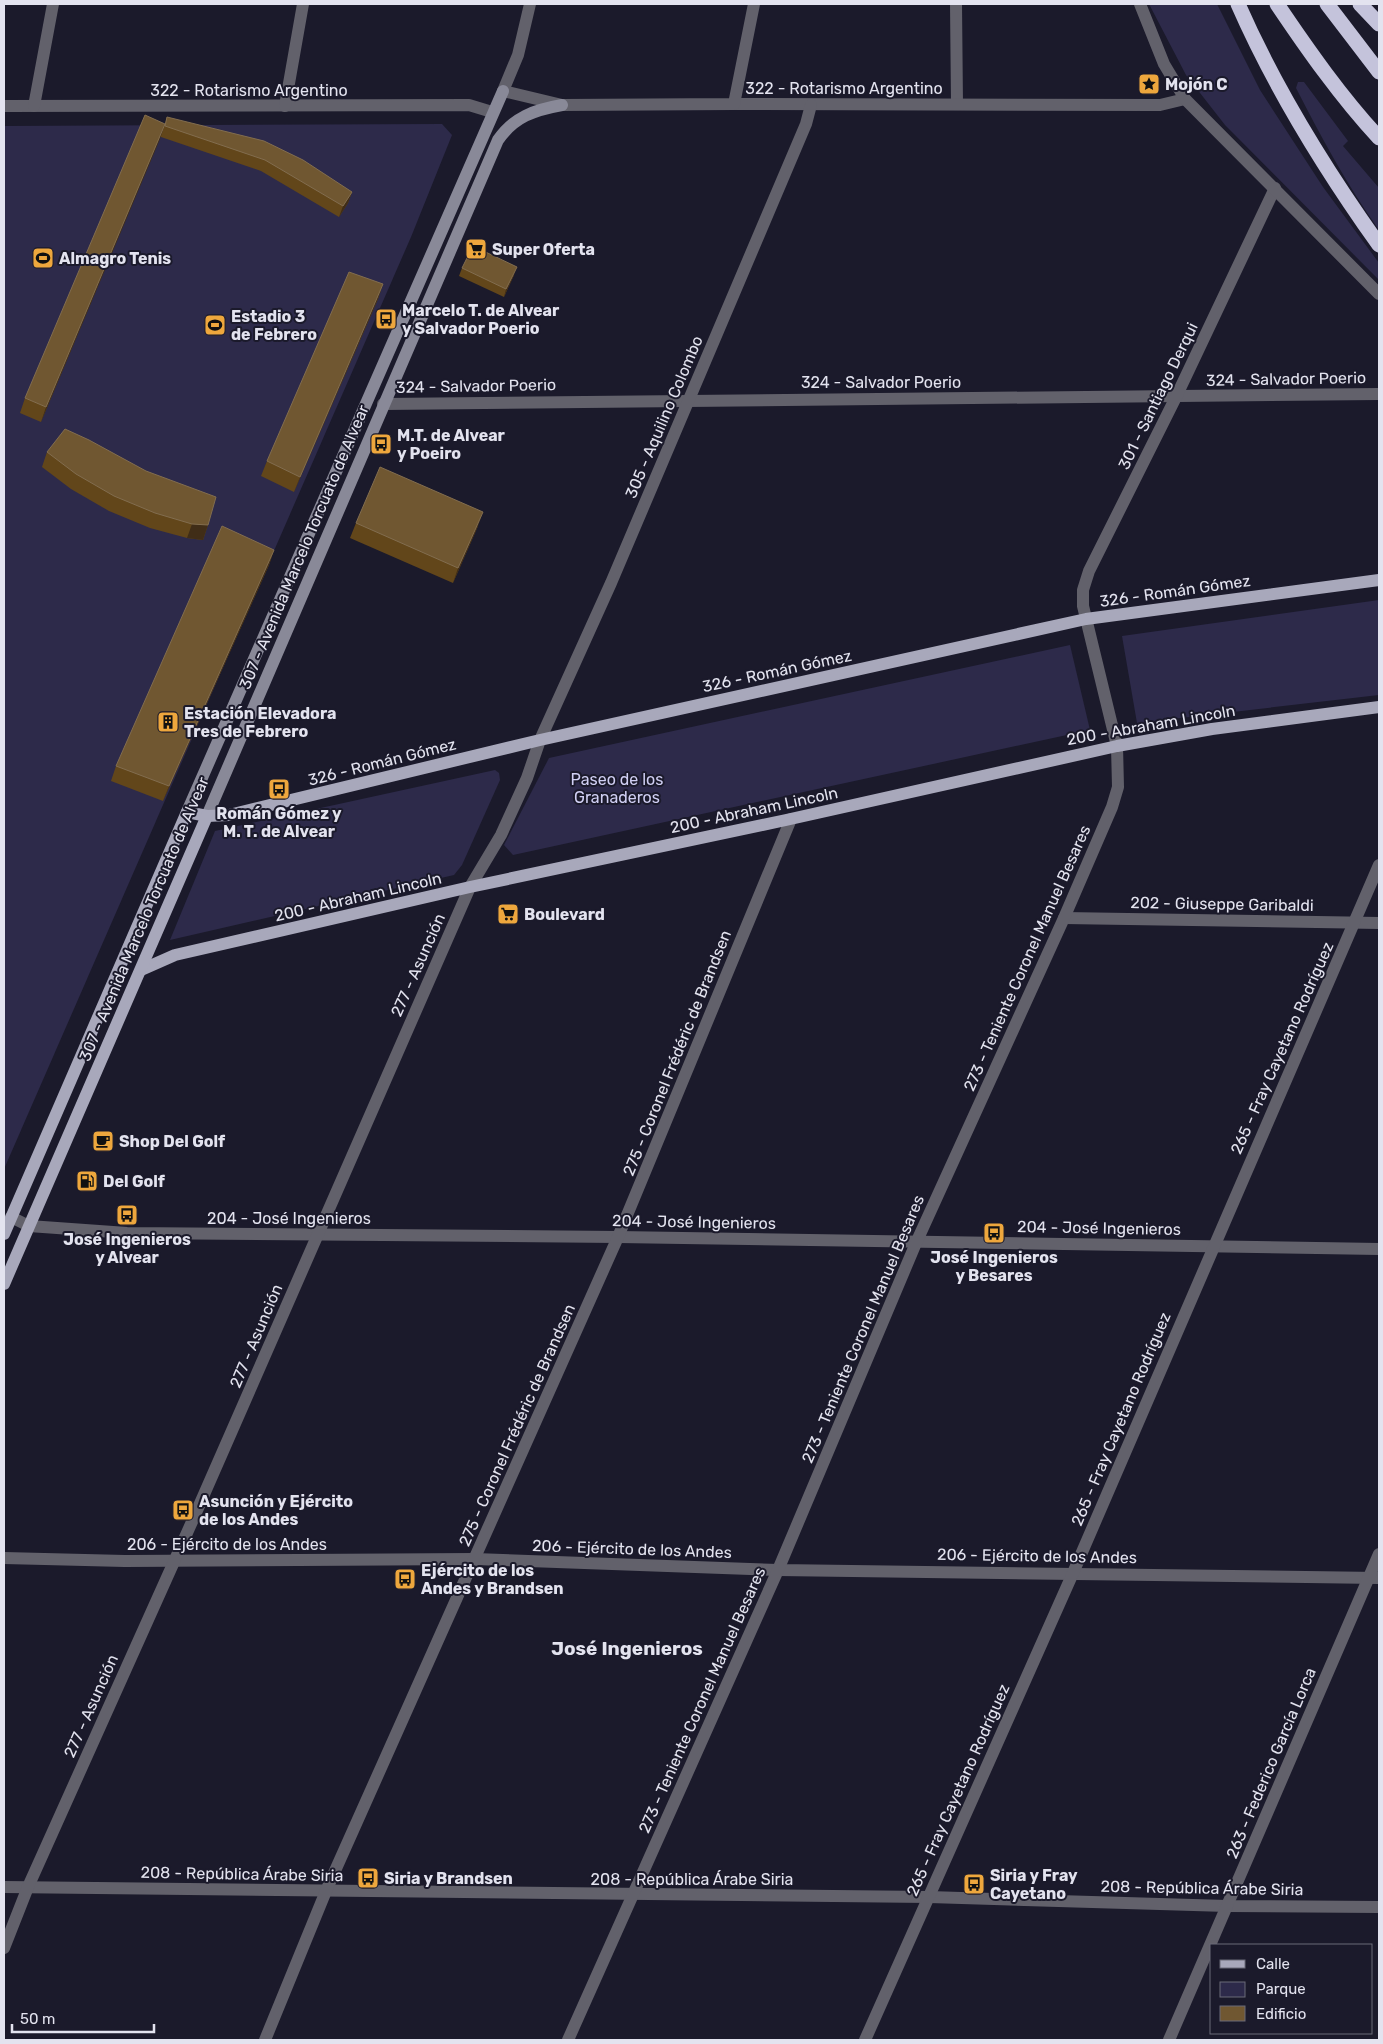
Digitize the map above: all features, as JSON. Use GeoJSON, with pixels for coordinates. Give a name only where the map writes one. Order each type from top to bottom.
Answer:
{"type":"FeatureCollection","features":[{"type":"Feature","properties":{"kind":"highway"},"geometry":{"type":"LineString","coordinates":[[1238,4],[1289,103],[1342,192],[1379,245]]}},
{"type":"Feature","properties":{"kind":"highway"},"geometry":{"type":"LineString","coordinates":[[1277,4],[1304,44],[1379,138]]}},
{"type":"Feature","properties":{"kind":"highway"},"geometry":{"type":"LineString","coordinates":[[1327,4],[1379,72]]}},
{"type":"Feature","properties":{"kind":"highway"},"geometry":{"type":"LineString","coordinates":[[1360,4],[1379,24]]}},
{"type":"Feature","properties":{"kind":"main road","name":"307 - Avenida Marcelo Torcuato de Alvear"},"geometry":{"type":"LineString","coordinates":[[4,1234],[492,112],[503,91]]}},
{"type":"Feature","properties":{"kind":"main road","name":"307 - Avenida Marcelo Torcuato de Alvear"},"geometry":{"type":"LineString","coordinates":[[4,1284],[498,140],[514,121],[528,113],[562,105]]}},
{"type":"Feature","properties":{"kind":"main road","name":"326 - Román Gómez"},"geometry":{"type":"LineString","coordinates":[[187,812],[207,816],[229,815],[540,740],[1086,620],[1379,580]]}},
{"type":"Feature","properties":{"kind":"main road","name":"200 - Abraham Lincoln"},"geometry":{"type":"LineString","coordinates":[[141,970],[175,955],[470,887],[791,819],[1117,746],[1212,729],[1379,707]]}},
{"type":"Feature","properties":{"kind":"street"},"geometry":{"type":"LineString","coordinates":[[34,106],[53,4]]}},
{"type":"Feature","properties":{"kind":"street"},"geometry":{"type":"LineString","coordinates":[[285,106],[304,4]]}},
{"type":"Feature","properties":{"kind":"street"},"geometry":{"type":"LineString","coordinates":[[503,91],[518,55],[530,4]]}},
{"type":"Feature","properties":{"kind":"street"},"geometry":{"type":"LineString","coordinates":[[734,104],[754,4]]}},
{"type":"Feature","properties":{"kind":"street"},"geometry":{"type":"LineString","coordinates":[[956,4],[956,104]]}},
{"type":"Feature","properties":{"kind":"street"},"geometry":{"type":"LineString","coordinates":[[1140,4],[1164,64],[1185,100],[1379,294]]}},
{"type":"Feature","properties":{"kind":"street","name":"322 - Rotarismo Argentino"},"geometry":{"type":"LineString","coordinates":[[503,91],[562,105],[1160,105],[1185,100]]}},
{"type":"Feature","properties":{"kind":"street","name":"322 - Rotarismo Argentino"},"geometry":{"type":"LineString","coordinates":[[4,106],[469,105],[492,112]]}},
{"type":"Feature","properties":{"kind":"street","name":"305 - Aquilino Colombo"},"geometry":{"type":"LineString","coordinates":[[540,740],[689,400],[806,124],[811,105]]}},
{"type":"Feature","properties":{"kind":"street","name":"301 - Santiago Derqui"},"geometry":{"type":"LineString","coordinates":[[1086,620],[1083,590],[1089,571],[1176,397],[1275,188]]}},
{"type":"Feature","properties":{"kind":"street","name":"324 - Salvador Poerio"},"geometry":{"type":"LineString","coordinates":[[383,404],[1379,394]]}},
{"type":"Feature","properties":{"kind":"street","name":"273 - Teniente Coronel Manuel Besares"},"geometry":{"type":"LineString","coordinates":[[568,2040],[778,1570],[916,1242],[1064,918],[1112,807],[1118,787],[1117,746],[1086,620]]}},
{"type":"Feature","properties":{"kind":"street","name":"277 - Asunción"},"geometry":{"type":"LineString","coordinates":[[4,1948],[28,1887],[173,1560],[191,1525],[470,887],[501,835],[527,778],[540,740]]}},
{"type":"Feature","properties":{"kind":"street","name":"275 - Coronel Frédéric de Brandsen"},"geometry":{"type":"LineString","coordinates":[[265,2040],[326,1891],[618,1237],[791,819]]}},
{"type":"Feature","properties":{"kind":"street","name":"265 - Fray Cayetano Rodríguez"},"geometry":{"type":"LineString","coordinates":[[865,2040],[1072,1573],[1379,865]]}},
{"type":"Feature","properties":{"kind":"street","name":"202 - Giuseppe Garibaldi"},"geometry":{"type":"LineString","coordinates":[[1064,918],[1379,923]]}},
{"type":"Feature","properties":{"kind":"street","name":"204 - José Ingenieros"},"geometry":{"type":"LineString","coordinates":[[11,1217],[29,1226],[127,1233],[618,1237],[1379,1249]]}},
{"type":"Feature","properties":{"kind":"street","name":"263 - Federico García Lorca"},"geometry":{"type":"LineString","coordinates":[[1169,2040],[1226,1906],[1374,1578],[1379,1554]]}},
{"type":"Feature","properties":{"kind":"street","name":"206 - Ejército de los Andes"},"geometry":{"type":"LineString","coordinates":[[4,1558],[173,1560],[475,1559],[778,1570],[1374,1578]]}},
{"type":"Feature","properties":{"kind":"street","name":"208 - República Árabe Siria"},"geometry":{"type":"LineString","coordinates":[[4,1887],[929,1897],[1226,1906],[1379,1907]]}},
{"type":"Feature","properties":{"kind":"green space"},"geometry":{"type":"Polygon","coordinates":[[[1149,4],[1217,4],[1260,90],[1323,187],[1379,263],[1379,280],[1225,125],[1186,75],[1149,4]]]}},
{"type":"Feature","properties":{"kind":"green space"},"geometry":{"type":"Polygon","coordinates":[[[1298,82],[1304,82],[1348,141],[1343,146],[1379,188],[1379,230],[1356,196],[1325,143],[1296,88],[1298,82]]]}},
{"type":"Feature","properties":{"kind":"green space"},"geometry":{"type":"Polygon","coordinates":[[[442,124],[452,135],[411,237],[4,1169],[4,126],[442,124]]]}},
{"type":"Feature","properties":{"kind":"green space"},"geometry":{"type":"Polygon","coordinates":[[[1379,600],[1379,695],[1137,723],[1122,636],[1379,600]]]}},
{"type":"Feature","properties":{"kind":"green space","name":"Paseo de los Granaderos"},"geometry":{"type":"Polygon","coordinates":[[[1070,645],[1090,730],[513,855],[504,845],[549,758],[1070,645]]]}},
{"type":"Feature","properties":{"kind":"green space"},"geometry":{"type":"Polygon","coordinates":[[[495,770],[499,773],[500,780],[462,865],[454,875],[170,940],[215,831],[495,770]]]}},
{"type":"Feature","properties":{"kind":"building"},"geometry":{"type":"Polygon","coordinates":[[[145,115],[165,124],[46,407],[25,398],[145,115]]]}},
{"type":"Feature","properties":{"kind":"building"},"geometry":{"type":"Polygon","coordinates":[[[167,117],[264,141],[303,160],[352,192],[343,206],[265,160],[165,126],[167,117]]]}},
{"type":"Feature","properties":{"kind":"building"},"geometry":{"type":"Polygon","coordinates":[[[473,246],[517,267],[506,289],[462,268],[473,246]]]}},
{"type":"Feature","properties":{"kind":"building"},"geometry":{"type":"Polygon","coordinates":[[[349,272],[383,284],[300,477],[267,461],[349,272]]]}},
{"type":"Feature","properties":{"kind":"building"},"geometry":{"type":"Polygon","coordinates":[[[65,429],[146,471],[216,497],[208,525],[192,524],[155,513],[114,496],[76,474],[47,452],[65,429]]]}},
{"type":"Feature","properties":{"kind":"building"},"geometry":{"type":"Polygon","coordinates":[[[380,467],[483,512],[458,568],[356,523],[380,467]]]}},
{"type":"Feature","properties":{"kind":"building"},"geometry":{"type":"Polygon","coordinates":[[[222,526],[274,550],[169,786],[116,766],[222,526]]]}},
{"type":"Feature","properties":{"kind":"place","name":"Mojón C"},"geometry":{"type":"Point","coordinates":[1149,84]}},
{"type":"Feature","properties":{"kind":"place","name":"Super Oferta"},"geometry":{"type":"Point","coordinates":[476,249]}},
{"type":"Feature","properties":{"kind":"place","name":"Almagro Tenis"},"geometry":{"type":"Point","coordinates":[43,258]}},
{"type":"Feature","properties":{"kind":"place","name":"Marcelo T. de Alvear y Salvador Poerio"},"geometry":{"type":"Point","coordinates":[386,319]}},
{"type":"Feature","properties":{"kind":"place","name":"Estadio 3 de Febrero"},"geometry":{"type":"Point","coordinates":[215,325]}},
{"type":"Feature","properties":{"kind":"place","name":"M.T. de Alvear y Poeiro"},"geometry":{"type":"Point","coordinates":[381,444]}},
{"type":"Feature","properties":{"kind":"place","name":"Estación Elevadora Tres de Febrero"},"geometry":{"type":"Point","coordinates":[168,722]}},
{"type":"Feature","properties":{"kind":"place","name":"Román Gómez y M. T. de Alvear"},"geometry":{"type":"Point","coordinates":[279,789]}},
{"type":"Feature","properties":{"kind":"place","name":"Boulevard"},"geometry":{"type":"Point","coordinates":[508,914]}},
{"type":"Feature","properties":{"kind":"place","name":"Shop Del Golf"},"geometry":{"type":"Point","coordinates":[103,1141]}},
{"type":"Feature","properties":{"kind":"place","name":"Del Golf"},"geometry":{"type":"Point","coordinates":[87,1181]}},
{"type":"Feature","properties":{"kind":"place","name":"José Ingenieros y Alvear"},"geometry":{"type":"Point","coordinates":[127,1215]}},
{"type":"Feature","properties":{"kind":"place","name":"José Ingenieros y Besares"},"geometry":{"type":"Point","coordinates":[994,1233]}},
{"type":"Feature","properties":{"kind":"place","name":"Asunción y Ejército de los Andes"},"geometry":{"type":"Point","coordinates":[183,1510]}},
{"type":"Feature","properties":{"kind":"place","name":"Ejército de los Andes y Brandsen"},"geometry":{"type":"Point","coordinates":[405,1579]}},
{"type":"Feature","properties":{"kind":"place","name":"Siria y Brandsen"},"geometry":{"type":"Point","coordinates":[368,1878]}},
{"type":"Feature","properties":{"kind":"place","name":"Siria y Fray Cayetano"},"geometry":{"type":"Point","coordinates":[974,1884]}},
{"type":"Feature","properties":{"kind":"district","name":"José Ingenieros"},"geometry":{"type":"Point","coordinates":[627,1648]}}]}
